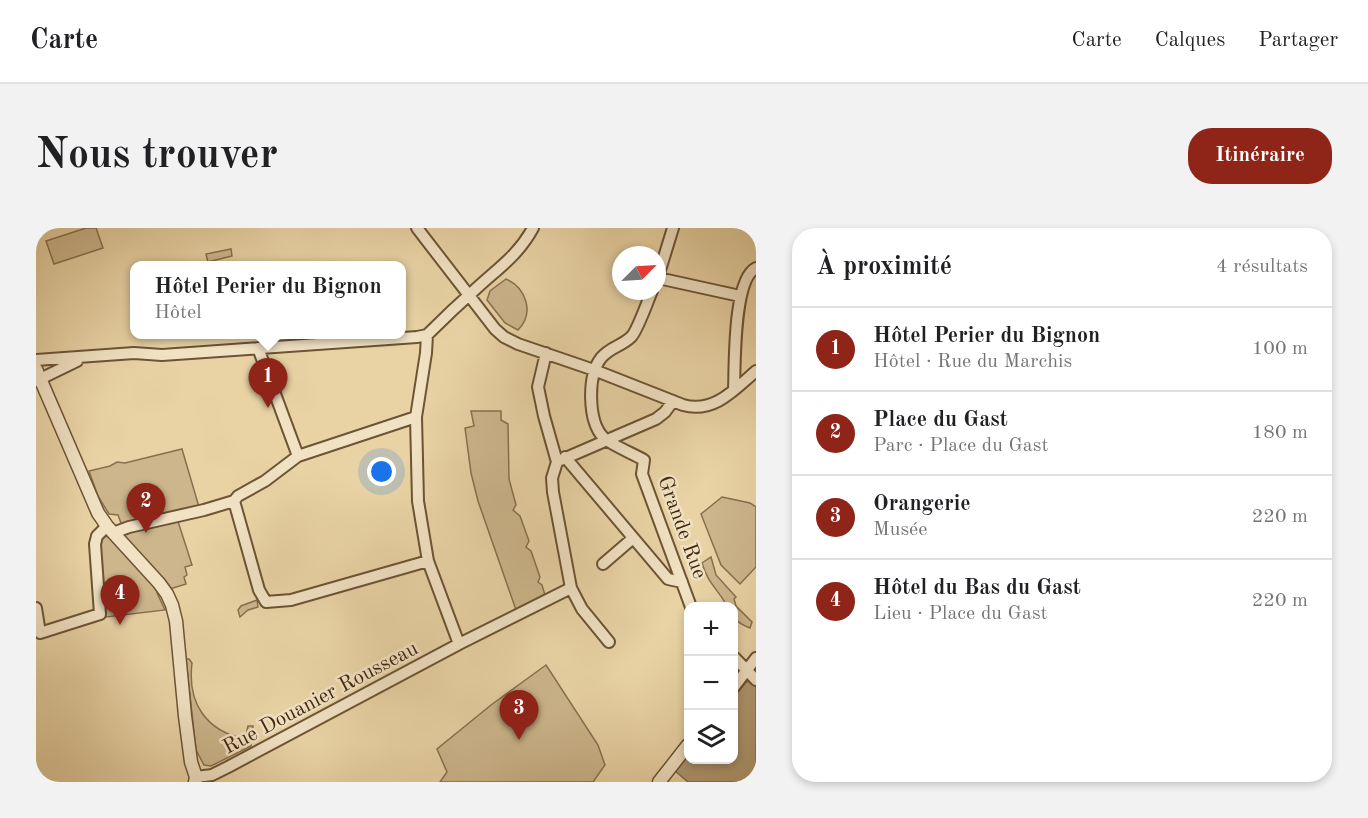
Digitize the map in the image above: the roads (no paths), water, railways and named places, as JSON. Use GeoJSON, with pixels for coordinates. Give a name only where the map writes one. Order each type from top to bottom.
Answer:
{"type":"FeatureCollection","features":[{"type":"Feature","properties":{"kind":"street"},"geometry":{"type":"LineString","coordinates":[[417,228],[495,329],[504,338],[518,344],[698,408],[725,399],[756,371]]}},
{"type":"Feature","properties":{"kind":"street"},"geometry":{"type":"LineString","coordinates":[[406,338],[427,335],[506,264],[533,228]]}},
{"type":"Feature","properties":{"kind":"street"},"geometry":{"type":"LineString","coordinates":[[666,250],[673,228]]}},
{"type":"Feature","properties":{"kind":"street"},"geometry":{"type":"LineString","coordinates":[[734,390],[740,296],[745,278],[750,271],[756,268]]}},
{"type":"Feature","properties":{"kind":"street"},"geometry":{"type":"LineString","coordinates":[[666,281],[740,296]]}},
{"type":"Feature","properties":{"kind":"street"},"geometry":{"type":"LineString","coordinates":[[605,440],[599,432],[593,414],[591,386],[594,370],[600,359],[612,347],[632,337],[648,300]]}},
{"type":"Feature","properties":{"kind":"street"},"geometry":{"type":"LineString","coordinates":[[427,335],[416,417],[418,501],[428,561],[459,644]]}},
{"type":"Feature","properties":{"kind":"street"},"geometry":{"type":"LineString","coordinates":[[36,360],[134,353],[162,355],[388,339]]}},
{"type":"Feature","properties":{"kind":"street"},"geometry":{"type":"LineString","coordinates":[[258,348],[298,456]]}},
{"type":"Feature","properties":{"kind":"street"},"geometry":{"type":"LineString","coordinates":[[546,353],[538,387],[544,416],[561,460],[668,579],[682,582]]}},
{"type":"Feature","properties":{"kind":"street"},"geometry":{"type":"LineString","coordinates":[[83,358],[37,376],[98,513],[159,583],[172,605],[176,621],[189,749],[196,780]]}},
{"type":"Feature","properties":{"kind":"street"},"geometry":{"type":"LineString","coordinates":[[609,642],[582,609],[571,588],[552,478],[561,460],[656,419],[673,401]]}},
{"type":"Feature","properties":{"kind":"street"},"geometry":{"type":"LineString","coordinates":[[36,608],[40,633],[100,614],[95,544],[97,536],[110,529],[129,527],[234,501],[298,456],[416,417]]}},
{"type":"Feature","properties":{"kind":"street","name":"Grande Rue"},"geometry":{"type":"LineString","coordinates":[[605,440],[644,460],[642,474],[690,602]]}},
{"type":"Feature","properties":{"kind":"street"},"geometry":{"type":"LineString","coordinates":[[234,501],[259,590],[266,602],[314,594],[428,561]]}},
{"type":"Feature","properties":{"kind":"street"},"geometry":{"type":"LineString","coordinates":[[603,564],[632,539]]}},
{"type":"Feature","properties":{"kind":"street","name":"Rue Douanier Rousseau"},"geometry":{"type":"LineString","coordinates":[[196,780],[228,767],[377,690],[459,644],[571,588]]}},
{"type":"Feature","properties":{"kind":"street"},"geometry":{"type":"LineString","coordinates":[[738,681],[756,658]]}},
{"type":"Feature","properties":{"kind":"street"},"geometry":{"type":"LineString","coordinates":[[738,661],[756,680]]}},
{"type":"Feature","properties":{"kind":"street"},"geometry":{"type":"LineString","coordinates":[[659,782],[684,750]]}},
{"type":"Feature","properties":{"kind":"place","name":"Hôtel Perier du Bignon"},"geometry":{"type":"Point","coordinates":[268,408]}},
{"type":"Feature","properties":{"kind":"place","name":"Place du Gast"},"geometry":{"type":"Point","coordinates":[146,533]}},
{"type":"Feature","properties":{"kind":"place","name":"Hôtel du Bas du Gast"},"geometry":{"type":"Point","coordinates":[120,625]}},
{"type":"Feature","properties":{"kind":"place","name":"Orangerie"},"geometry":{"type":"Point","coordinates":[519,740]}}]}
